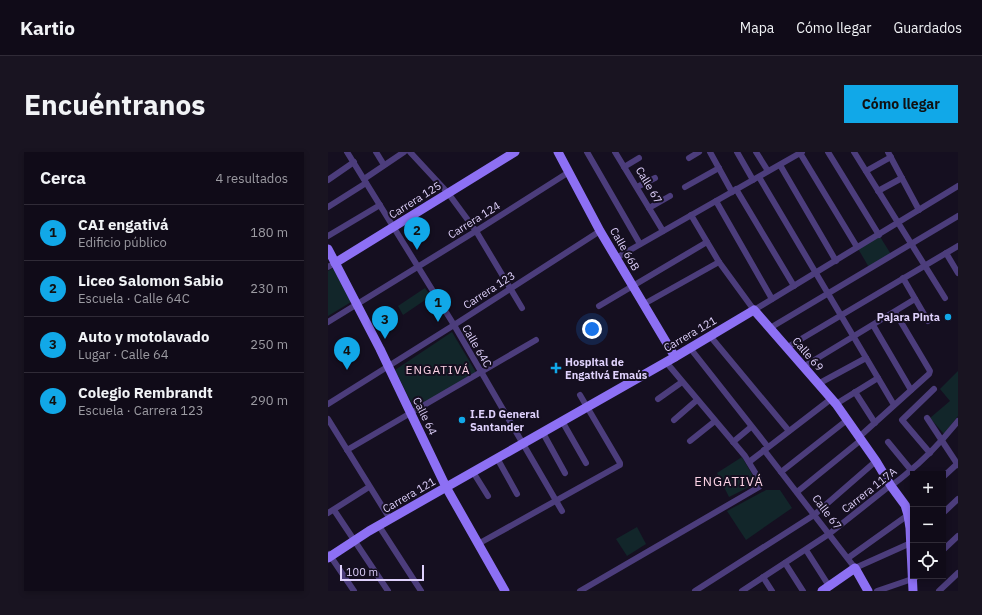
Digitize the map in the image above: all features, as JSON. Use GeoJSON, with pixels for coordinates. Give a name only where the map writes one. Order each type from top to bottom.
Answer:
{"type":"FeatureCollection","features":[{"type":"Feature","properties":{"kind":"street","name":"Calle 64C"},"geometry":{"type":"LineString","coordinates":[[347,152],[454,325],[562,511]]}},
{"type":"Feature","properties":{"kind":"street"},"geometry":{"type":"LineString","coordinates":[[376,152],[384,165]]}},
{"type":"Feature","properties":{"kind":"street"},"geometry":{"type":"LineString","coordinates":[[328,207],[404,152]]}},
{"type":"Feature","properties":{"kind":"street"},"geometry":{"type":"LineString","coordinates":[[410,152],[448,193],[476,231],[522,308]]}},
{"type":"Feature","properties":{"kind":"street","name":"Carrera 125"},"geometry":{"type":"LineString","coordinates":[[332,265],[448,193],[502,155],[515,152]]}},
{"type":"Feature","properties":{"kind":"street","name":"Calle 66B"},"geometry":{"type":"LineString","coordinates":[[558,152],[600,231],[675,357]]}},
{"type":"Feature","properties":{"kind":"street"},"geometry":{"type":"LineString","coordinates":[[588,152],[640,244]]}},
{"type":"Feature","properties":{"kind":"street","name":"Calle 67"},"geometry":{"type":"LineString","coordinates":[[615,152],[663,231]]}},
{"type":"Feature","properties":{"kind":"street"},"geometry":{"type":"LineString","coordinates":[[689,158],[699,152]]}},
{"type":"Feature","properties":{"kind":"street"},"geometry":{"type":"LineString","coordinates":[[710,152],[794,286]]}},
{"type":"Feature","properties":{"kind":"street"},"geometry":{"type":"LineString","coordinates":[[737,152],[756,178],[815,273],[894,405]]}},
{"type":"Feature","properties":{"kind":"street"},"geometry":{"type":"LineString","coordinates":[[756,152],[768,171]]}},
{"type":"Feature","properties":{"kind":"street"},"geometry":{"type":"LineString","coordinates":[[828,152],[879,234]]}},
{"type":"Feature","properties":{"kind":"street"},"geometry":{"type":"LineString","coordinates":[[854,152],[945,298]]}},
{"type":"Feature","properties":{"kind":"street"},"geometry":{"type":"LineString","coordinates":[[616,258],[801,153],[857,248]]}},
{"type":"Feature","properties":{"kind":"street"},"geometry":{"type":"LineString","coordinates":[[866,171],[889,154],[920,210]]}},
{"type":"Feature","properties":{"kind":"street"},"geometry":{"type":"LineString","coordinates":[[624,167],[639,158]]}},
{"type":"Feature","properties":{"kind":"street"},"geometry":{"type":"LineString","coordinates":[[328,180],[354,162]]}},
{"type":"Feature","properties":{"kind":"street"},"geometry":{"type":"LineString","coordinates":[[780,165],[836,261]]}},
{"type":"Feature","properties":{"kind":"street"},"geometry":{"type":"LineString","coordinates":[[685,187],[719,168]]}},
{"type":"Feature","properties":{"kind":"street","name":"Carrera 124"},"geometry":{"type":"LineString","coordinates":[[328,322],[569,172]]}},
{"type":"Feature","properties":{"kind":"street"},"geometry":{"type":"LineString","coordinates":[[637,188],[655,178]]}},
{"type":"Feature","properties":{"kind":"street"},"geometry":{"type":"LineString","coordinates":[[878,191],[902,178]]}},
{"type":"Feature","properties":{"kind":"street","name":"Carrera 121"},"geometry":{"type":"LineString","coordinates":[[329,556],[390,519],[675,357],[958,186]]}},
{"type":"Feature","properties":{"kind":"street"},"geometry":{"type":"LineString","coordinates":[[649,208],[670,196]]}},
{"type":"Feature","properties":{"kind":"street"},"geometry":{"type":"LineString","coordinates":[[716,201],[772,299]]}},
{"type":"Feature","properties":{"kind":"street"},"geometry":{"type":"LineString","coordinates":[[328,236],[380,205]]}},
{"type":"Feature","properties":{"kind":"street","name":"Calle 69"},"geometry":{"type":"LineString","coordinates":[[691,215],[719,262],[754,310],[833,401],[876,461],[891,486],[910,510]]}},
{"type":"Feature","properties":{"kind":"street"},"geometry":{"type":"LineString","coordinates":[[770,328],[958,216]]}},
{"type":"Feature","properties":{"kind":"street","name":"Carrera 123"},"geometry":{"type":"LineString","coordinates":[[328,404],[600,231]]}},
{"type":"Feature","properties":{"kind":"street"},"geometry":{"type":"LineString","coordinates":[[598,306],[708,242]]}},
{"type":"Feature","properties":{"kind":"street"},"geometry":{"type":"LineString","coordinates":[[786,348],[958,246]]}},
{"type":"Feature","properties":{"kind":"street","name":"Calle 64"},"geometry":{"type":"LineString","coordinates":[[328,248],[332,265],[357,304],[446,487],[505,591]]}},
{"type":"Feature","properties":{"kind":"street"},"geometry":{"type":"LineString","coordinates":[[946,253],[958,272]]}},
{"type":"Feature","properties":{"kind":"street"},"geometry":{"type":"LineString","coordinates":[[644,304],[719,262]]}},
{"type":"Feature","properties":{"kind":"street"},"geometry":{"type":"LineString","coordinates":[[903,278],[928,321]]}},
{"type":"Feature","properties":{"kind":"street"},"geometry":{"type":"LineString","coordinates":[[803,367],[915,299]]}},
{"type":"Feature","properties":{"kind":"street"},"geometry":{"type":"LineString","coordinates":[[797,492],[860,438],[894,405],[928,376],[930,372],[895,312]]}},
{"type":"Feature","properties":{"kind":"street"},"geometry":{"type":"LineString","coordinates":[[873,325],[911,390]]}},
{"type":"Feature","properties":{"kind":"street"},"geometry":{"type":"LineString","coordinates":[[710,336],[789,431]]}},
{"type":"Feature","properties":{"kind":"street"},"geometry":{"type":"LineString","coordinates":[[347,450],[536,340]]}},
{"type":"Feature","properties":{"kind":"street","name":"Calle 67"},"geometry":{"type":"LineString","coordinates":[[690,348],[751,427],[781,472],[848,558],[868,591]]}},
{"type":"Feature","properties":{"kind":"street"},"geometry":{"type":"LineString","coordinates":[[818,384],[866,358]]}},
{"type":"Feature","properties":{"kind":"street"},"geometry":{"type":"LineString","coordinates":[[580,591],[759,487],[760,479],[749,462],[666,362]]}},
{"type":"Feature","properties":{"kind":"street"},"geometry":{"type":"LineString","coordinates":[[749,462],[789,431],[833,401],[856,392],[878,378]]}},
{"type":"Feature","properties":{"kind":"street"},"geometry":{"type":"LineString","coordinates":[[658,399],[682,382]]}},
{"type":"Feature","properties":{"kind":"street"},"geometry":{"type":"LineString","coordinates":[[930,452],[902,420],[934,389]]}},
{"type":"Feature","properties":{"kind":"street"},"geometry":{"type":"LineString","coordinates":[[856,392],[875,423]]}},
{"type":"Feature","properties":{"kind":"street"},"geometry":{"type":"LineString","coordinates":[[478,544],[620,465],[580,395]]}},
{"type":"Feature","properties":{"kind":"street"},"geometry":{"type":"LineString","coordinates":[[674,420],[697,400]]}},
{"type":"Feature","properties":{"kind":"street"},"geometry":{"type":"LineString","coordinates":[[927,418],[958,464],[946,474]]}},
{"type":"Feature","properties":{"kind":"street"},"geometry":{"type":"LineString","coordinates":[[328,419],[390,519]]}},
{"type":"Feature","properties":{"kind":"street"},"geometry":{"type":"LineString","coordinates":[[781,472],[847,420]]}},
{"type":"Feature","properties":{"kind":"street"},"geometry":{"type":"LineString","coordinates":[[562,421],[586,463]]}},
{"type":"Feature","properties":{"kind":"street"},"geometry":{"type":"LineString","coordinates":[[690,440],[715,421]]}},
{"type":"Feature","properties":{"kind":"street","name":"Carrera 117A"},"geometry":{"type":"LineString","coordinates":[[742,591],[829,534],[891,486],[911,470],[942,441],[958,421]]}},
{"type":"Feature","properties":{"kind":"street"},"geometry":{"type":"LineString","coordinates":[[733,442],[751,427]]}},
{"type":"Feature","properties":{"kind":"street"},"geometry":{"type":"LineString","coordinates":[[543,432],[565,473]]}},
{"type":"Feature","properties":{"kind":"street"},"geometry":{"type":"LineString","coordinates":[[888,442],[911,470]]}},
{"type":"Feature","properties":{"kind":"street"},"geometry":{"type":"LineString","coordinates":[[497,458],[516,494]]}},
{"type":"Feature","properties":{"kind":"street"},"geometry":{"type":"LineString","coordinates":[[695,591],[814,515],[876,461]]}},
{"type":"Feature","properties":{"kind":"street"},"geometry":{"type":"LineString","coordinates":[[473,472],[488,496]]}},
{"type":"Feature","properties":{"kind":"street"},"geometry":{"type":"LineString","coordinates":[[370,487],[331,511],[354,541],[388,591]]}},
{"type":"Feature","properties":{"kind":"street"},"geometry":{"type":"LineString","coordinates":[[946,510],[958,498]]}},
{"type":"Feature","properties":{"kind":"street"},"geometry":{"type":"LineString","coordinates":[[848,558],[910,510]]}},
{"type":"Feature","properties":{"kind":"street"},"geometry":{"type":"LineString","coordinates":[[379,526],[420,591]]}},
{"type":"Feature","properties":{"kind":"street"},"geometry":{"type":"LineString","coordinates":[[946,547],[958,536]]}},
{"type":"Feature","properties":{"kind":"street"},"geometry":{"type":"LineString","coordinates":[[806,550],[826,588],[855,568],[910,544]]}},
{"type":"Feature","properties":{"kind":"street"},"geometry":{"type":"LineString","coordinates":[[329,556],[354,591]]}},
{"type":"Feature","properties":{"kind":"street"},"geometry":{"type":"LineString","coordinates":[[785,563],[803,591]]}},
{"type":"Feature","properties":{"kind":"street"},"geometry":{"type":"LineString","coordinates":[[939,591],[958,573]]}},
{"type":"Feature","properties":{"kind":"street"},"geometry":{"type":"LineString","coordinates":[[763,577],[772,591]]}},
{"type":"Feature","properties":{"kind":"street"},"geometry":{"type":"LineString","coordinates":[[877,591],[911,579]]}},
{"type":"Feature","properties":{"kind":"street"},"geometry":{"type":"LineString","coordinates":[[913,591],[914,579]]}},
{"type":"Feature","properties":{"kind":"green space"},"geometry":{"type":"Polygon","coordinates":[[[879,235],[892,256],[870,269],[857,247],[879,235]]]}},
{"type":"Feature","properties":{"kind":"green space"},"geometry":{"type":"Polygon","coordinates":[[[333,268],[351,302],[328,316],[328,271],[333,268]]]}},
{"type":"Feature","properties":{"kind":"green space"},"geometry":{"type":"Polygon","coordinates":[[[425,288],[431,296],[403,315],[398,306],[425,288]]]}},
{"type":"Feature","properties":{"kind":"green space"},"geometry":{"type":"Polygon","coordinates":[[[452,332],[477,374],[414,408],[395,370],[452,332]]]}},
{"type":"Feature","properties":{"kind":"green space"},"geometry":{"type":"Polygon","coordinates":[[[958,371],[958,416],[944,434],[930,418],[950,401],[940,389],[958,371]]]}},
{"type":"Feature","properties":{"kind":"green space"},"geometry":{"type":"Polygon","coordinates":[[[742,457],[757,483],[729,497],[717,473],[742,457]]]}},
{"type":"Feature","properties":{"kind":"green space"},"geometry":{"type":"Polygon","coordinates":[[[766,490],[780,490],[792,508],[746,540],[727,511],[766,490]]]}},
{"type":"Feature","properties":{"kind":"green space"},"geometry":{"type":"Polygon","coordinates":[[[637,527],[646,544],[627,556],[616,539],[637,527]]]}},
{"type":"Feature","properties":{"kind":"place","name":"Liceo Salomon Sabio"},"geometry":{"type":"Point","coordinates":[417,250]}},
{"type":"Feature","properties":{"kind":"place","name":"Pajara Pinta"},"geometry":{"type":"Point","coordinates":[948,317]}},
{"type":"Feature","properties":{"kind":"place","name":"CAI engativá"},"geometry":{"type":"Point","coordinates":[438,322]}},
{"type":"Feature","properties":{"kind":"place","name":"Auto y motolavado"},"geometry":{"type":"Point","coordinates":[385,339]}},
{"type":"Feature","properties":{"kind":"place","name":"Hospital de Engativá Emaús"},"geometry":{"type":"Point","coordinates":[556,368]}},
{"type":"Feature","properties":{"kind":"place","name":"Colegio Rembrandt"},"geometry":{"type":"Point","coordinates":[347,370]}},
{"type":"Feature","properties":{"kind":"place","name":"I.E.D General Santander"},"geometry":{"type":"Point","coordinates":[462,420]}},
{"type":"Feature","properties":{"kind":"district","name":"ENGATIVÁ"},"geometry":{"type":"Point","coordinates":[438,370]}},
{"type":"Feature","properties":{"kind":"district","name":"ENGATIVÁ"},"geometry":{"type":"Point","coordinates":[729,481]}}]}
